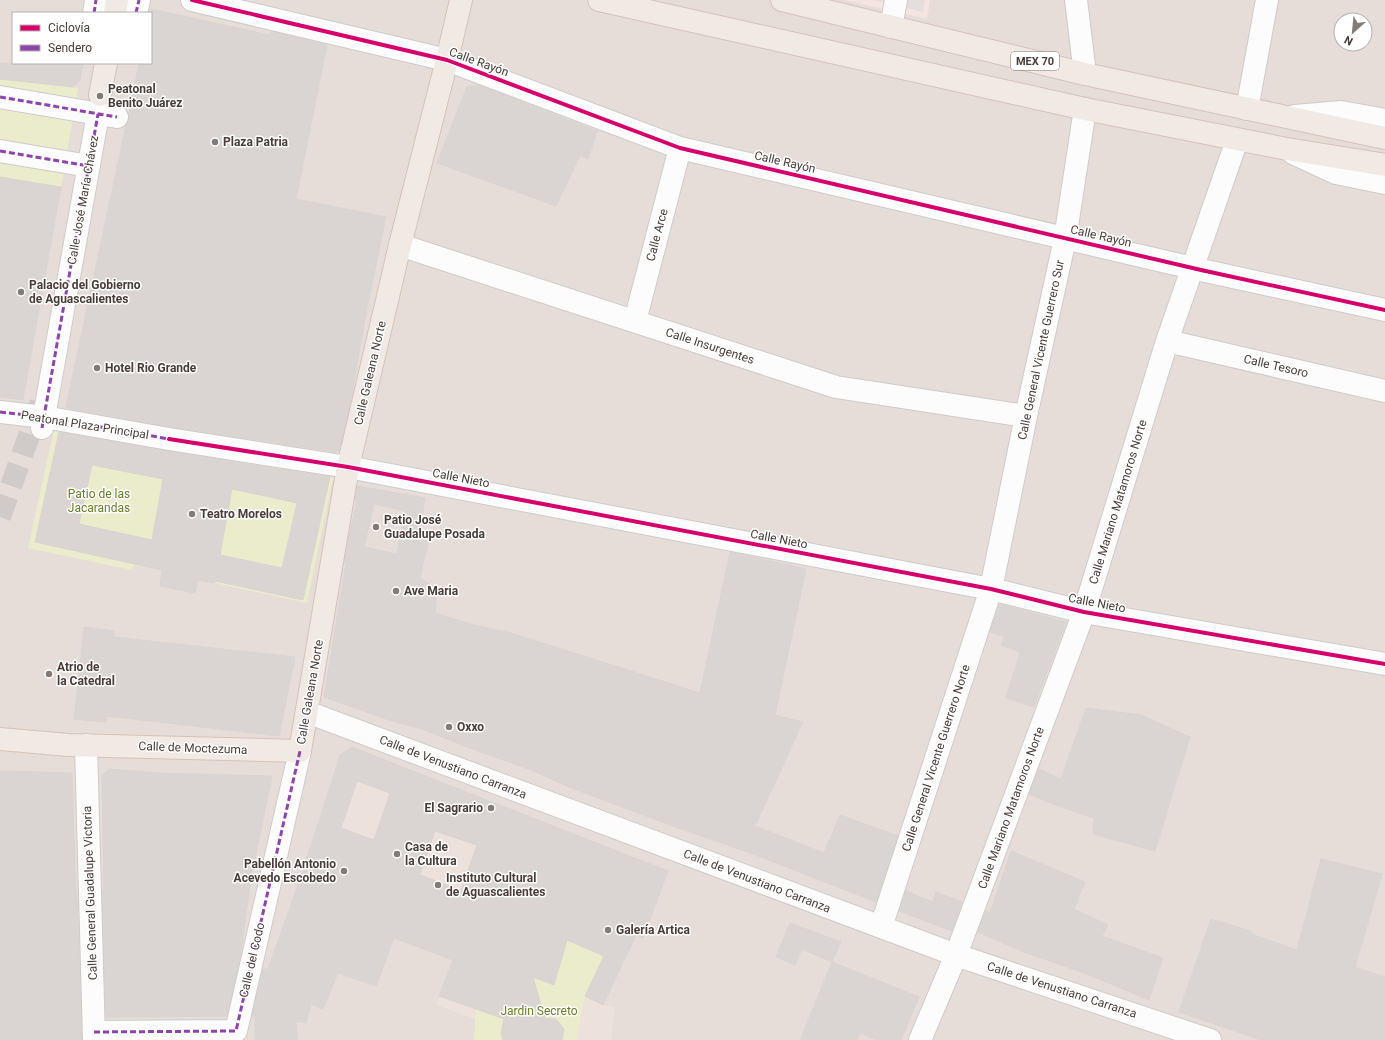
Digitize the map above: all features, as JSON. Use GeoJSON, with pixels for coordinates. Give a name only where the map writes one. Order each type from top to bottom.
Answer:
{"type":"FeatureCollection","features":[{"type":"Feature","properties":{"kind":"main road"},"geometry":{"type":"LineString","coordinates":[[115,12],[117,0]]}},
{"type":"Feature","properties":{"kind":"main road","name":"Calle Galeana Norte"},"geometry":{"type":"LineString","coordinates":[[300,751],[348,467],[400,245],[461,0]]}},
{"type":"Feature","properties":{"kind":"main road"},"geometry":{"type":"LineString","coordinates":[[599,0],[1085,109],[1237,140],[1385,165]]}},
{"type":"Feature","properties":{"kind":"main road","name":"MEX 70"},"geometry":{"type":"LineString","coordinates":[[782,0],[1085,74],[1385,138]]}},
{"type":"Feature","properties":{"kind":"main road"},"geometry":{"type":"LineString","coordinates":[[105,108],[106,64]]}},
{"type":"Feature","properties":{"kind":"main road","name":"Calle de Moctezuma"},"geometry":{"type":"LineString","coordinates":[[0,739],[86,745],[300,751]]}},
{"type":"Feature","properties":{"kind":"street"},"geometry":{"type":"LineString","coordinates":[[94,12],[96,0]]}},
{"type":"Feature","properties":{"kind":"street"},"geometry":{"type":"LineString","coordinates":[[136,12],[138,0]]}},
{"type":"Feature","properties":{"kind":"street","name":"Calle Rayón"},"geometry":{"type":"LineString","coordinates":[[192,0],[447,60],[680,148],[1065,239],[1385,310]]}},
{"type":"Feature","properties":{"kind":"street"},"geometry":{"type":"LineString","coordinates":[[891,27],[896,0]]}},
{"type":"Feature","properties":{"kind":"street"},"geometry":{"type":"LineString","coordinates":[[1076,0],[1085,74]]}},
{"type":"Feature","properties":{"kind":"street"},"geometry":{"type":"LineString","coordinates":[[1247,109],[1267,0]]}},
{"type":"Feature","properties":{"kind":"street"},"geometry":{"type":"LineString","coordinates":[[0,97],[105,108]]}},
{"type":"Feature","properties":{"kind":"street","name":"Calle José María Chávez"},"geometry":{"type":"LineString","coordinates":[[43,422],[89,166],[105,108]]}},
{"type":"Feature","properties":{"kind":"street","name":"Calle General Vicente Guerrero Sur"},"geometry":{"type":"LineString","coordinates":[[991,589],[1026,416],[1065,239],[1085,109]]}},
{"type":"Feature","properties":{"kind":"street","name":"MEX 70"},"geometry":{"type":"LineString","coordinates":[[1288,117],[1341,112],[1385,120]]}},
{"type":"Feature","properties":{"kind":"street","name":"Calle Mariano Matamoros Norte"},"geometry":{"type":"LineString","coordinates":[[920,1040],[956,955],[1084,612],[1167,341],[1237,140]]}},
{"type":"Feature","properties":{"kind":"street","name":"Calle Arce"},"geometry":{"type":"LineString","coordinates":[[634,321],[680,148]]}},
{"type":"Feature","properties":{"kind":"street"},"geometry":{"type":"LineString","coordinates":[[1287,149],[1336,173],[1385,183]]}},
{"type":"Feature","properties":{"kind":"street"},"geometry":{"type":"LineString","coordinates":[[0,151],[89,166]]}},
{"type":"Feature","properties":{"kind":"street","name":"Calle Insurgentes"},"geometry":{"type":"LineString","coordinates":[[400,245],[836,387],[1026,416]]}},
{"type":"Feature","properties":{"kind":"street","name":"Calle Tesoro"},"geometry":{"type":"LineString","coordinates":[[1167,341],[1385,391]]}},
{"type":"Feature","properties":{"kind":"street","name":"Peatonal Plaza Principal"},"geometry":{"type":"LineString","coordinates":[[0,412],[43,422],[169,439]]}},
{"type":"Feature","properties":{"kind":"street","name":"Calle Nieto"},"geometry":{"type":"LineString","coordinates":[[169,439],[348,467],[991,589],[1084,612],[1385,664]]}},
{"type":"Feature","properties":{"kind":"street","name":"Calle General Vicente Guerrero Norte"},"geometry":{"type":"LineString","coordinates":[[881,927],[991,589]]}},
{"type":"Feature","properties":{"kind":"street","name":"Calle de Venustiano Carranza"},"geometry":{"type":"LineString","coordinates":[[307,712],[956,955],[1210,1040]]}},
{"type":"Feature","properties":{"kind":"street","name":"Calle General Guadalupe Victoria"},"geometry":{"type":"LineString","coordinates":[[86,745],[94,1036]]}},
{"type":"Feature","properties":{"kind":"street","name":"Calle del Codo"},"geometry":{"type":"LineString","coordinates":[[94,1036],[236,1031],[300,751]]}},
{"type":"Feature","properties":{"kind":"shaded area"},"geometry":{"type":"Polygon","coordinates":[[[0,0],[1385,0],[1385,1040],[0,1040],[0,0]]]}},
{"type":"Feature","properties":{"kind":"shaded area"},"geometry":{"type":"Polygon","coordinates":[[[844,0],[930,0],[927,19],[844,0]]]}},
{"type":"Feature","properties":{"kind":"shaded area"},"geometry":{"type":"Polygon","coordinates":[[[873,0],[925,0],[923,12],[873,0]]]}},
{"type":"Feature","properties":{"kind":"shaded area","name":"Instituto Cultural de Aguascalientes"},"geometry":{"type":"Polygon","coordinates":[[[340,755],[509,843],[513,970],[553,985],[604,956],[585,996],[603,1005],[615,1007],[611,1040],[474,1040],[475,1019],[436,1005],[460,939],[389,863],[314,833],[340,755]]]}},
{"type":"Feature","properties":{"kind":"green space"},"geometry":{"type":"Polygon","coordinates":[[[0,79],[78,88],[61,187],[0,177],[0,79]]]}},
{"type":"Feature","properties":{"kind":"green space","name":"Patio de las Jacarandas"},"geometry":{"type":"Polygon","coordinates":[[[54,429],[168,449],[147,567],[134,565],[132,570],[28,548],[54,429]]]}},
{"type":"Feature","properties":{"kind":"green space"},"geometry":{"type":"Polygon","coordinates":[[[236,461],[333,478],[307,603],[215,583],[236,461]]]}},
{"type":"Feature","properties":{"kind":"green space","name":"Jardin Secreto"},"geometry":{"type":"Polygon","coordinates":[[[567,940],[604,956],[585,996],[576,1040],[474,1040],[476,1009],[522,973],[554,985],[567,940]]]}},
{"type":"Feature","properties":{"kind":"building"},"geometry":{"type":"Polygon","coordinates":[[[151,9],[270,35],[271,31],[327,45],[296,199],[386,217],[365,318],[352,394],[339,451],[336,452],[171,427],[66,407],[126,125],[129,119],[139,64],[152,64],[151,9]]]}},
{"type":"Feature","properties":{"kind":"building"},"geometry":{"type":"Polygon","coordinates":[[[0,63],[83,64],[80,80],[73,87],[0,79],[0,63]]]}},
{"type":"Feature","properties":{"kind":"building"},"geometry":{"type":"Polygon","coordinates":[[[479,85],[597,131],[588,159],[580,155],[556,206],[437,163],[467,87],[479,85]]]}},
{"type":"Feature","properties":{"kind":"building","name":"Palacio del Gobierno de Aguascalientes"},"geometry":{"type":"Polygon","coordinates":[[[0,177],[61,187],[23,400],[0,397],[0,177]]]}},
{"type":"Feature","properties":{"kind":"building"},"geometry":{"type":"Polygon","coordinates":[[[59,432],[330,477],[303,600],[215,581],[215,583],[198,580],[195,593],[160,586],[162,570],[35,542],[59,432]],[[92,465],[79,524],[152,540],[163,479],[92,465]],[[232,489],[220,555],[282,568],[297,503],[232,489]]]}},
{"type":"Feature","properties":{"kind":"building"},"geometry":{"type":"Polygon","coordinates":[[[358,486],[425,498],[419,535],[429,538],[420,578],[434,587],[437,593],[435,613],[470,624],[511,633],[700,693],[730,552],[806,569],[775,715],[803,722],[755,826],[824,853],[840,815],[898,836],[876,902],[745,851],[569,787],[531,770],[422,729],[389,720],[324,697],[346,563],[344,563],[357,501],[355,500],[358,486]],[[374,504],[364,547],[397,554],[405,511],[374,504]]]}},
{"type":"Feature","properties":{"kind":"building"},"geometry":{"type":"Polygon","coordinates":[[[999,604],[1066,622],[1034,707],[1006,698],[1020,652],[1001,645],[1005,637],[990,632],[999,604]]]}},
{"type":"Feature","properties":{"kind":"building"},"geometry":{"type":"Polygon","coordinates":[[[84,627],[114,631],[114,637],[295,657],[279,736],[106,716],[106,722],[74,719],[84,627]]]}},
{"type":"Feature","properties":{"kind":"building"},"geometry":{"type":"Polygon","coordinates":[[[1086,708],[1141,715],[1190,737],[1155,851],[1093,834],[1094,818],[1029,794],[1039,769],[1061,779],[1086,708]]]}},
{"type":"Feature","properties":{"kind":"building"},"geometry":{"type":"Polygon","coordinates":[[[352,747],[668,871],[643,938],[636,935],[603,1005],[585,996],[604,956],[567,940],[554,985],[533,977],[545,1018],[556,1019],[564,1029],[562,1040],[503,1040],[501,1033],[504,1019],[439,996],[453,960],[394,938],[376,986],[338,973],[323,1009],[311,1004],[306,1023],[296,1021],[298,1040],[255,1040],[255,1016],[252,1016],[263,969],[268,969],[300,879],[340,755],[352,747]],[[357,781],[341,828],[374,840],[390,793],[357,781]],[[435,831],[420,875],[461,890],[477,845],[435,831]]]}},
{"type":"Feature","properties":{"kind":"building"},"geometry":{"type":"Polygon","coordinates":[[[109,769],[158,773],[272,776],[251,878],[241,952],[227,1016],[106,1017],[102,891],[104,891],[102,775],[109,769]]]}},
{"type":"Feature","properties":{"kind":"building"},"geometry":{"type":"Polygon","coordinates":[[[0,771],[72,773],[82,1040],[0,1040],[0,771]]]}},
{"type":"Feature","properties":{"kind":"building"},"geometry":{"type":"Polygon","coordinates":[[[1011,851],[1085,882],[1074,909],[1108,925],[1102,936],[1163,958],[1149,1000],[1087,974],[1021,951],[978,932],[986,911],[990,913],[1011,851]]]}},
{"type":"Feature","properties":{"kind":"building"},"geometry":{"type":"Polygon","coordinates":[[[1321,859],[1382,874],[1355,967],[1385,977],[1385,1040],[1261,1040],[1179,1012],[1211,919],[1251,931],[1251,934],[1297,950],[1321,859]]]}},
{"type":"Feature","properties":{"kind":"building"},"geometry":{"type":"Polygon","coordinates":[[[906,891],[933,902],[936,892],[962,902],[952,931],[899,911],[906,891]]]}},
{"type":"Feature","properties":{"kind":"building"},"geometry":{"type":"Polygon","coordinates":[[[790,923],[841,942],[832,962],[802,949],[795,965],[776,957],[790,923]]]}},
{"type":"Feature","properties":{"kind":"building"},"geometry":{"type":"Polygon","coordinates":[[[832,962],[919,997],[901,1040],[877,1040],[860,1033],[857,1040],[800,1040],[832,962]]]}},
{"type":"Feature","properties":{"kind":"tunnel"},"geometry":{"type":"LineString","coordinates":[[0,517],[41,402]]}},
{"type":"Feature","properties":{"kind":"marked path"},"geometry":{"type":"LineString","coordinates":[[94,12],[96,0]]}},
{"type":"Feature","properties":{"kind":"marked path"},"geometry":{"type":"LineString","coordinates":[[136,12],[139,0]]}},
{"type":"Feature","properties":{"kind":"marked path"},"geometry":{"type":"LineString","coordinates":[[0,97],[117,117]]}},
{"type":"Feature","properties":{"kind":"marked path"},"geometry":{"type":"LineString","coordinates":[[42,428],[98,114]]}},
{"type":"Feature","properties":{"kind":"marked path"},"geometry":{"type":"LineString","coordinates":[[0,151],[89,166]]}},
{"type":"Feature","properties":{"kind":"marked path"},"geometry":{"type":"LineString","coordinates":[[0,412],[44,417],[169,439]]}},
{"type":"Feature","properties":{"kind":"marked path"},"geometry":{"type":"LineString","coordinates":[[94,1032],[236,1031],[300,751]]}},
{"type":"Feature","properties":{"kind":"cycle path"},"geometry":{"type":"LineString","coordinates":[[192,0],[447,60],[680,148],[1201,270],[1385,310]]}},
{"type":"Feature","properties":{"kind":"cycle path"},"geometry":{"type":"LineString","coordinates":[[169,439],[348,467],[991,589],[1084,612],[1385,664]]}},
{"type":"Feature","properties":{"kind":"place","name":"Peatonal Benito Juárez"},"geometry":{"type":"Point","coordinates":[100,96]}},
{"type":"Feature","properties":{"kind":"place","name":"Plaza Patria"},"geometry":{"type":"Point","coordinates":[215,142]}},
{"type":"Feature","properties":{"kind":"place","name":"Palacio del Gobierno de Aguascalientes"},"geometry":{"type":"Point","coordinates":[21,292]}},
{"type":"Feature","properties":{"kind":"place","name":"Hotel Rio Grande"},"geometry":{"type":"Point","coordinates":[97,368]}},
{"type":"Feature","properties":{"kind":"place","name":"Teatro Morelos"},"geometry":{"type":"Point","coordinates":[192,514]}},
{"type":"Feature","properties":{"kind":"place","name":"Patio José Guadalupe Posada"},"geometry":{"type":"Point","coordinates":[376,527]}},
{"type":"Feature","properties":{"kind":"place","name":"Ave Maria"},"geometry":{"type":"Point","coordinates":[396,591]}},
{"type":"Feature","properties":{"kind":"place","name":"Atrio de la Catedral"},"geometry":{"type":"Point","coordinates":[49,674]}},
{"type":"Feature","properties":{"kind":"place","name":"Oxxo"},"geometry":{"type":"Point","coordinates":[449,727]}},
{"type":"Feature","properties":{"kind":"place","name":"El Sagrario"},"geometry":{"type":"Point","coordinates":[491,808]}},
{"type":"Feature","properties":{"kind":"place","name":"Casa de la Cultura"},"geometry":{"type":"Point","coordinates":[397,854]}},
{"type":"Feature","properties":{"kind":"place","name":"Pabellón Antonio Acevedo Escobedo"},"geometry":{"type":"Point","coordinates":[344,871]}},
{"type":"Feature","properties":{"kind":"place","name":"Instituto Cultural de Aguascalientes"},"geometry":{"type":"Point","coordinates":[438,885]}},
{"type":"Feature","properties":{"kind":"place","name":"Galería Artica"},"geometry":{"type":"Point","coordinates":[608,930]}}]}
